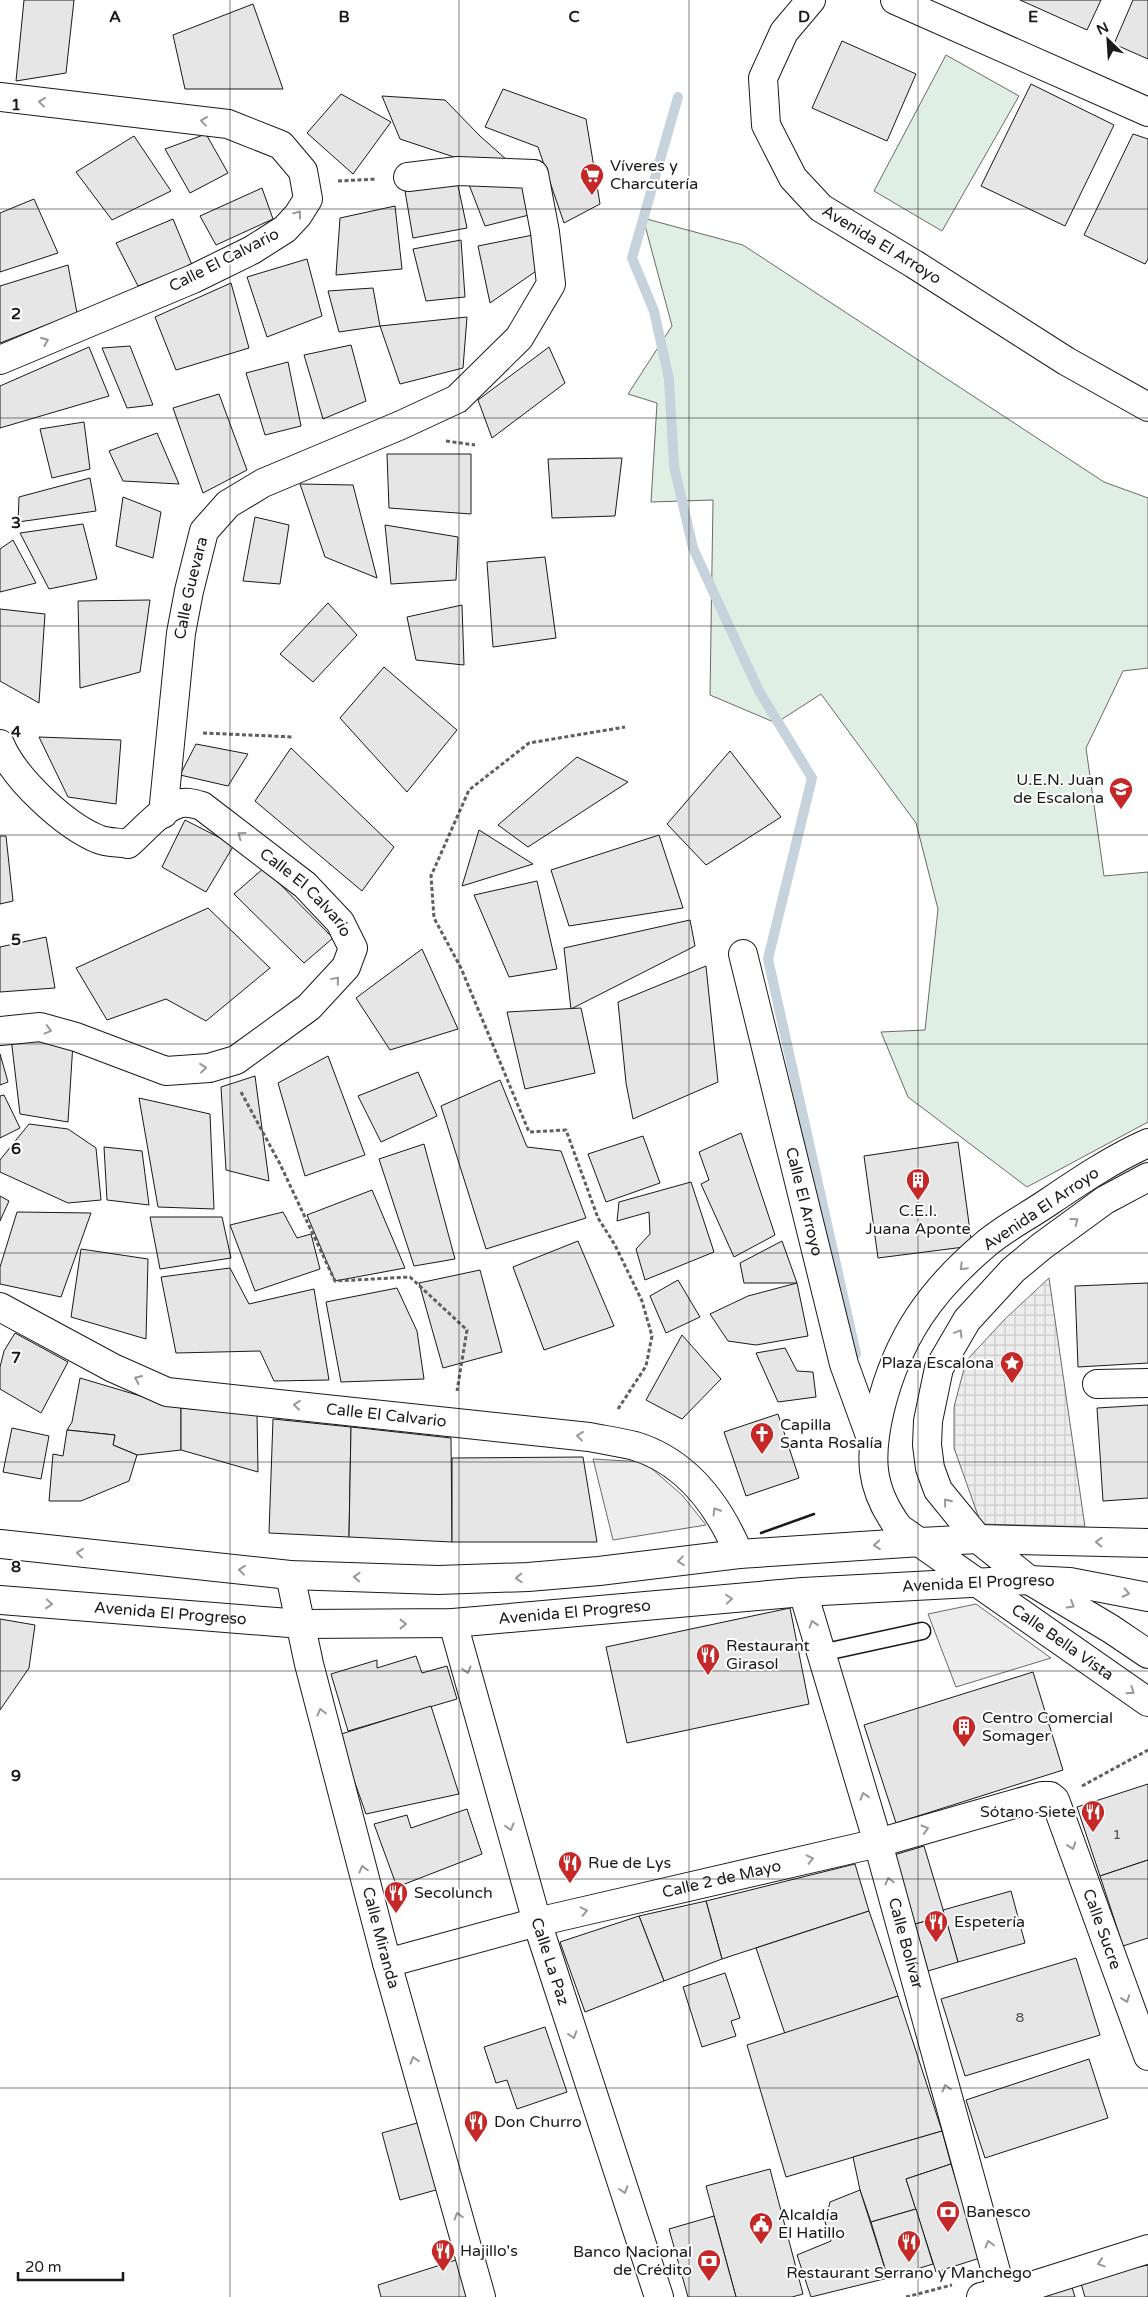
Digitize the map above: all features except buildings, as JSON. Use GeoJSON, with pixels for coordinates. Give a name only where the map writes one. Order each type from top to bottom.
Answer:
{"type":"FeatureCollection","features":[{"type":"Feature","properties":{"kind":"street","name":"Avenida El Arroyo"},"geometry":{"type":"LineString","coordinates":[[810,0],[784,32],[763,78],[766,125],[793,178],[821,208],[914,264],[1066,361],[1148,408]]}},
{"type":"Feature","properties":{"kind":"street"},"geometry":{"type":"LineString","coordinates":[[895,0],[1148,112]]}},
{"type":"Feature","properties":{"kind":"street","name":"Calle El Calvario"},"geometry":{"type":"LineString","coordinates":[[0,97],[228,124],[281,145],[303,171],[308,199],[298,215],[285,229],[252,250],[193,278],[0,360]]}},
{"type":"Feature","properties":{"kind":"street","name":"Calle Guevara"},"geometry":{"type":"LineString","coordinates":[[162,814],[181,633],[188,591],[204,531],[228,504],[263,483],[401,425],[457,399],[519,338],[551,284],[545,232],[534,174],[458,171],[408,177]]}},
{"type":"Feature","properties":{"kind":"street","name":"Calle El Calvario"},"geometry":{"type":"LineString","coordinates":[[0,744],[17,771],[55,812],[75,827],[100,840],[128,844],[162,814],[179,803],[191,803],[202,806],[305,885],[340,922],[353,948],[346,967],[309,1007],[236,1060],[209,1068],[166,1071],[76,1037],[40,1027],[0,1031]]}},
{"type":"Feature","properties":{"kind":"street","name":"Calle El Arroyo"},"geometry":{"type":"LineString","coordinates":[[743,954],[844,1364],[874,1448]]}},
{"type":"Feature","properties":{"kind":"street","name":"Avenida El Arroyo"},"geometry":{"type":"LineString","coordinates":[[976,1583],[922,1542],[899,1528],[882,1502],[873,1476],[874,1448],[878,1420],[889,1374],[898,1351],[924,1308],[988,1242],[1134,1148],[1148,1143]]}},
{"type":"Feature","properties":{"kind":"street","name":"Avenida El Arroyo"},"geometry":{"type":"LineString","coordinates":[[1148,1177],[1105,1200],[1042,1246],[1013,1270],[966,1320],[939,1368],[928,1421],[927,1445],[930,1468],[938,1490],[978,1539],[1029,1580],[1111,1629],[1148,1654]]}},
{"type":"Feature","properties":{"kind":"street","name":"Calle El Calvario"},"geometry":{"type":"LineString","coordinates":[[0,1308],[113,1368],[167,1392],[589,1437],[636,1446],[675,1465],[696,1483],[730,1534],[738,1554]]}},
{"type":"Feature","properties":{"kind":"street"},"geometry":{"type":"LineString","coordinates":[[1097,1384],[1148,1383]]}},
{"type":"Feature","properties":{"kind":"street"},"geometry":{"type":"LineString","coordinates":[[0,1544],[290,1575],[438,1580],[528,1577],[600,1571],[738,1554],[978,1539],[1148,1544]]}},
{"type":"Feature","properties":{"kind":"street","name":"Calle Miranda"},"geometry":{"type":"LineString","coordinates":[[290,1575],[302,1624],[309,1664],[387,1963],[481,2297]]}},
{"type":"Feature","properties":{"kind":"street","name":"Avenida El Progreso"},"geometry":{"type":"LineString","coordinates":[[0,1600],[302,1624],[454,1623],[803,1592],[1029,1580],[1070,1582],[1148,1597]]}},
{"type":"Feature","properties":{"kind":"street","name":"Calle Bella Vista"},"geometry":{"type":"LineString","coordinates":[[976,1583],[1148,1702]]}},
{"type":"Feature","properties":{"kind":"street","name":"Calle Bolívar"},"geometry":{"type":"LineString","coordinates":[[803,1592],[878,1843],[986,2292]]}},
{"type":"Feature","properties":{"kind":"street","name":"Calle La Paz"},"geometry":{"type":"LineString","coordinates":[[454,1623],[536,1922],[659,2297]]}},
{"type":"Feature","properties":{"kind":"street","name":"Calle 2 de Mayo"},"geometry":{"type":"LineString","coordinates":[[387,1963],[536,1922],[878,1843],[1042,1796],[1050,1796],[1055,1800]]}},
{"type":"Feature","properties":{"kind":"street","name":"Calle Sucre"},"geometry":{"type":"LineString","coordinates":[[1055,1800],[1148,2056]]}},
{"type":"Feature","properties":{"kind":"street"},"geometry":{"type":"LineString","coordinates":[[986,2292],[1031,2286],[1148,2249]]}},
{"type":"Feature","properties":{"kind":"lane"},"geometry":{"type":"LineString","coordinates":[[821,1653],[922,1631]]}},
{"type":"Feature","properties":{"kind":"path"},"geometry":{"type":"LineString","coordinates":[[305,183],[408,177]]}},
{"type":"Feature","properties":{"kind":"path"},"geometry":{"type":"LineString","coordinates":[[589,1437],[622,1405],[646,1366],[652,1336],[642,1301],[598,1218],[566,1130],[529,1132],[461,968],[434,918],[431,876],[469,790],[529,743],[625,727]]}},
{"type":"Feature","properties":{"kind":"path"},"geometry":{"type":"LineString","coordinates":[[170,732],[294,737]]}},
{"type":"Feature","properties":{"kind":"path"},"geometry":{"type":"LineString","coordinates":[[226,1063],[280,1164],[335,1281],[410,1277],[467,1330],[452,1422]]}},
{"type":"Feature","properties":{"kind":"path"},"geometry":{"type":"LineString","coordinates":[[1055,1800],[1148,1750]]}},
{"type":"Feature","properties":{"kind":"path"},"geometry":{"type":"LineString","coordinates":[[906,2297],[986,2292]]}},
{"type":"Feature","properties":{"kind":"green space"},"geometry":{"type":"Polygon","coordinates":[[[946,55],[1019,96],[942,231],[874,191],[946,55]]]}},
{"type":"Feature","properties":{"kind":"green space"},"geometry":{"type":"Polygon","coordinates":[[[643,218],[743,245],[1104,482],[1148,498],[1148,668],[1123,671],[1086,748],[1104,876],[1148,872],[1148,1122],[1027,1187],[908,1097],[881,1032],[925,1030],[938,909],[916,823],[821,694],[776,723],[710,695],[713,500],[651,502],[657,403],[628,394],[672,326],[643,218]]]}},
{"type":"Feature","properties":{"kind":"shaded area","name":"Plaza Escalona"},"geometry":{"type":"Polygon","coordinates":[[[1049,1278],[1085,1527],[981,1524],[954,1448],[954,1407],[966,1361],[1005,1319],[1049,1278]]]}},
{"type":"Feature","properties":{"kind":"shaded area"},"geometry":{"type":"Polygon","coordinates":[[[593,1459],[644,1462],[682,1495],[706,1525],[613,1540],[593,1459]]]}},
{"type":"Feature","properties":{"kind":"shaded area","name":"Centro Comercial Somager"},"geometry":{"type":"Polygon","coordinates":[[[976,1604],[1051,1658],[956,1687],[928,1614],[976,1604]]]}},
{"type":"Feature","properties":{"kind":"waterway"},"geometry":{"type":"LineString","coordinates":[[678,97],[632,258],[654,311],[669,379],[674,466],[693,548],[759,691],[812,778],[768,959],[856,1354]]}},
{"type":"Feature","properties":{"kind":"wall"},"geometry":{"type":"LineString","coordinates":[[761,1533],[814,1514]]}},
{"type":"Feature","properties":{"kind":"place","name":"Víveres y Charcutería"},"geometry":{"type":"Point","coordinates":[592,196]}},
{"type":"Feature","properties":{"kind":"place","name":"U.E.N. Juan de Escalona"},"geometry":{"type":"Point","coordinates":[1121,810]}},
{"type":"Feature","properties":{"kind":"place","name":"C.E.I. Juana Aponte"},"geometry":{"type":"Point","coordinates":[918,1201]}},
{"type":"Feature","properties":{"kind":"place","name":"Plaza Escalona"},"geometry":{"type":"Point","coordinates":[1012,1384]}},
{"type":"Feature","properties":{"kind":"place","name":"Capilla Santa Rosalía"},"geometry":{"type":"Point","coordinates":[762,1455]}},
{"type":"Feature","properties":{"kind":"place","name":"Restaurant Girasol"},"geometry":{"type":"Point","coordinates":[708,1676]}},
{"type":"Feature","properties":{"kind":"place","name":"Centro Comercial Somager"},"geometry":{"type":"Point","coordinates":[964,1748]}},
{"type":"Feature","properties":{"kind":"place","name":"Sótano Siete"},"geometry":{"type":"Point","coordinates":[1093,1833]}},
{"type":"Feature","properties":{"kind":"place","name":"Rue de Lys"},"geometry":{"type":"Point","coordinates":[570,1884]}},
{"type":"Feature","properties":{"kind":"place","name":"Secolunch"},"geometry":{"type":"Point","coordinates":[396,1914]}},
{"type":"Feature","properties":{"kind":"place","name":"Espetería"},"geometry":{"type":"Point","coordinates":[936,1943]}},
{"type":"Feature","properties":{"kind":"place","name":"Don Churro"},"geometry":{"type":"Point","coordinates":[476,2143]}},
{"type":"Feature","properties":{"kind":"place","name":"Banesco"},"geometry":{"type":"Point","coordinates":[948,2233]}},
{"type":"Feature","properties":{"kind":"place","name":"Alcaldía El Hatillo"},"geometry":{"type":"Point","coordinates":[761,2245]}},
{"type":"Feature","properties":{"kind":"place","name":"Restaurant Serrano y Manchego"},"geometry":{"type":"Point","coordinates":[909,2263]}},
{"type":"Feature","properties":{"kind":"place","name":"Hajillo's"},"geometry":{"type":"Point","coordinates":[443,2272]}},
{"type":"Feature","properties":{"kind":"place","name":"Banco Nacional de Crédito"},"geometry":{"type":"Point","coordinates":[709,2282]}}]}
